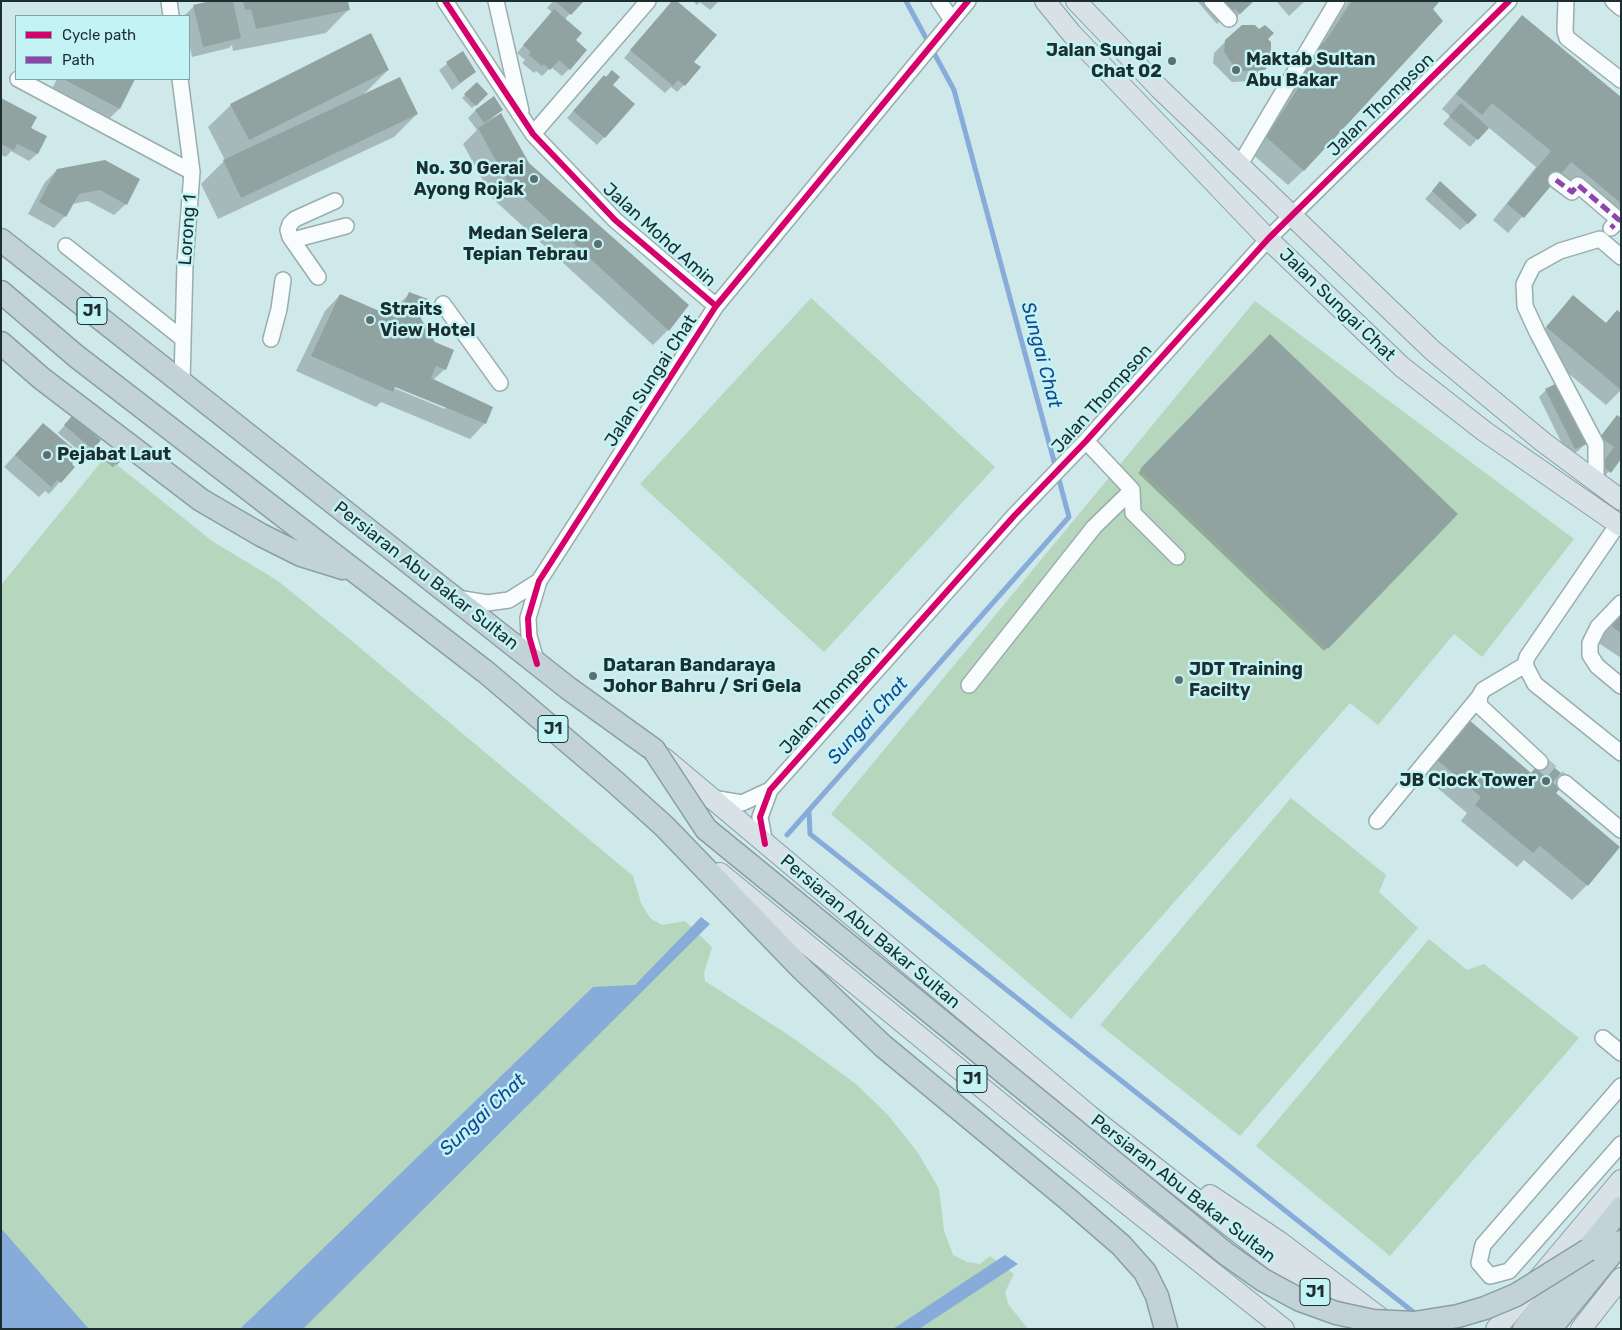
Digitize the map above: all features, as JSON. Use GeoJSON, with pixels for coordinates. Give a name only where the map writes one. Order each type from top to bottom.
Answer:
{"type":"FeatureCollection","features":[{"type":"Feature","properties":{"kind":"highway","name":"Persiaran Abu Bakar Sultan"},"geometry":{"type":"LineString","coordinates":[[1,240],[537,664],[654,750]]}},
{"type":"Feature","properties":{"kind":"highway","name":"J1"},"geometry":{"type":"LineString","coordinates":[[1,292],[76,356],[487,673],[664,826]]}},
{"type":"Feature","properties":{"kind":"highway"},"geometry":{"type":"LineString","coordinates":[[1,343],[41,378],[201,500],[301,555],[358,573]]}},
{"type":"Feature","properties":{"kind":"highway"},"geometry":{"type":"LineString","coordinates":[[654,750],[706,829],[1225,1253],[1270,1284],[1300,1300],[1336,1313],[1373,1322],[1414,1323],[1458,1316],[1485,1308],[1516,1294],[1596,1257],[1621,1242]]}},
{"type":"Feature","properties":{"kind":"highway"},"geometry":{"type":"LineString","coordinates":[[664,826],[802,969],[882,1046],[1069,1200],[1121,1246],[1144,1272],[1157,1296],[1166,1329]]}},
{"type":"Feature","properties":{"kind":"highway"},"geometry":{"type":"LineString","coordinates":[[1550,1329],[1596,1257],[1621,1208]]}},
{"type":"Feature","properties":{"kind":"highway"},"geometry":{"type":"LineString","coordinates":[[1524,1329],[1596,1257]]}},
{"type":"Feature","properties":{"kind":"main road","name":"Jalan Sungai Chat"},"geometry":{"type":"LineString","coordinates":[[1045,1],[1072,34],[1268,239],[1402,367],[1484,431],[1619,525]]}},
{"type":"Feature","properties":{"kind":"main road","name":"Jalan Sungai Chat"},"geometry":{"type":"LineString","coordinates":[[1076,1],[1148,77],[1290,216],[1432,350],[1621,500]]}},
{"type":"Feature","properties":{"kind":"main road","name":"Persiaran Abu Bakar Sultan"},"geometry":{"type":"LineString","coordinates":[[654,750],[1090,1116],[1361,1329]]}},
{"type":"Feature","properties":{"kind":"main road","name":"J1"},"geometry":{"type":"LineString","coordinates":[[664,826],[1036,1132],[1284,1329]]}},
{"type":"Feature","properties":{"kind":"main road"},"geometry":{"type":"LineString","coordinates":[[1090,1116],[1280,1242],[1395,1329]]}},
{"type":"Feature","properties":{"kind":"main road"},"geometry":{"type":"LineString","coordinates":[[1496,1329],[1621,1180]]}},
{"type":"Feature","properties":{"kind":"main road"},"geometry":{"type":"LineString","coordinates":[[1581,1329],[1621,1278]]}},
{"type":"Feature","properties":{"kind":"street"},"geometry":{"type":"LineString","coordinates":[[169,1],[171,15]]}},
{"type":"Feature","properties":{"kind":"street"},"geometry":{"type":"LineString","coordinates":[[444,1],[523,119]]}},
{"type":"Feature","properties":{"kind":"street","name":"Jalan Mohd Amin"},"geometry":{"type":"LineString","coordinates":[[496,1],[523,119],[533,134],[615,220],[716,306]]}},
{"type":"Feature","properties":{"kind":"street"},"geometry":{"type":"LineString","coordinates":[[533,134],[648,1]]}},
{"type":"Feature","properties":{"kind":"street"},"geometry":{"type":"LineString","coordinates":[[938,1],[952,20]]}},
{"type":"Feature","properties":{"kind":"street","name":"Jalan Sungai Chat"},"geometry":{"type":"LineString","coordinates":[[537,664],[528,618],[539,581],[716,306],[968,1]]}},
{"type":"Feature","properties":{"kind":"street"},"geometry":{"type":"LineString","coordinates":[[1212,1],[1229,19]]}},
{"type":"Feature","properties":{"kind":"street"},"geometry":{"type":"LineString","coordinates":[[1239,166],[1337,1]]}},
{"type":"Feature","properties":{"kind":"street","name":"Jalan Thompson"},"geometry":{"type":"LineString","coordinates":[[765,844],[760,817],[770,790],[1014,516],[1082,445],[1268,239],[1509,1]]}},
{"type":"Feature","properties":{"kind":"street"},"geometry":{"type":"LineString","coordinates":[[1566,1],[1565,31],[1567,38],[1621,80]]}},
{"type":"Feature","properties":{"kind":"street"},"geometry":{"type":"LineString","coordinates":[[1613,1],[1621,8]]}},
{"type":"Feature","properties":{"kind":"street"},"geometry":{"type":"LineString","coordinates":[[20,80],[192,172]]}},
{"type":"Feature","properties":{"kind":"street","name":"Lorong 1"},"geometry":{"type":"LineString","coordinates":[[180,80],[192,172],[185,263],[182,382]]}},
{"type":"Feature","properties":{"kind":"street"},"geometry":{"type":"LineString","coordinates":[[1556,180],[1572,192],[1578,185],[1619,220],[1612,228]]}},
{"type":"Feature","properties":{"kind":"street"},"geometry":{"type":"LineString","coordinates":[[318,277],[288,230],[290,224],[335,202]]}},
{"type":"Feature","properties":{"kind":"street"},"geometry":{"type":"LineString","coordinates":[[293,240],[346,226]]}},
{"type":"Feature","properties":{"kind":"street"},"geometry":{"type":"LineString","coordinates":[[1596,482],[1596,444],[1525,306],[1524,284],[1533,266],[1560,252],[1600,239],[1621,257]]}},
{"type":"Feature","properties":{"kind":"street"},"geometry":{"type":"LineString","coordinates":[[66,246],[183,339]]}},
{"type":"Feature","properties":{"kind":"street"},"geometry":{"type":"LineString","coordinates":[[271,340],[279,309],[283,280]]}},
{"type":"Feature","properties":{"kind":"street"},"geometry":{"type":"LineString","coordinates":[[443,304],[500,383]]}},
{"type":"Feature","properties":{"kind":"street"},"geometry":{"type":"LineString","coordinates":[[1082,445],[1132,490],[1133,514],[1177,557]]}},
{"type":"Feature","properties":{"kind":"street"},"geometry":{"type":"LineString","coordinates":[[969,684],[1094,527],[1132,490]]}},
{"type":"Feature","properties":{"kind":"street"},"geometry":{"type":"LineString","coordinates":[[1619,525],[1527,657],[1525,665],[1536,684],[1621,753]]}},
{"type":"Feature","properties":{"kind":"street","name":"Jalan Sungai Chat"},"geometry":{"type":"LineString","coordinates":[[451,596],[487,603],[509,600],[539,581]]}},
{"type":"Feature","properties":{"kind":"street"},"geometry":{"type":"LineString","coordinates":[[1621,603],[1598,628],[1590,643],[1590,654],[1597,666],[1621,686]]}},
{"type":"Feature","properties":{"kind":"street"},"geometry":{"type":"LineString","coordinates":[[1377,821],[1483,690],[1525,665]]}},
{"type":"Feature","properties":{"kind":"street"},"geometry":{"type":"LineString","coordinates":[[1479,697],[1480,706],[1540,762]]}},
{"type":"Feature","properties":{"kind":"street"},"geometry":{"type":"LineString","coordinates":[[1565,783],[1621,830]]}},
{"type":"Feature","properties":{"kind":"street","name":"Jalan Thompson"},"geometry":{"type":"LineString","coordinates":[[709,797],[730,802],[742,802],[770,790]]}},
{"type":"Feature","properties":{"kind":"street"},"geometry":{"type":"LineString","coordinates":[[1603,1038],[1621,1054]]}},
{"type":"Feature","properties":{"kind":"street"},"geometry":{"type":"LineString","coordinates":[[1621,1086],[1483,1245],[1478,1263],[1490,1276],[1509,1271],[1621,1144]]}},
{"type":"Feature","properties":{"kind":"green space"},"geometry":{"type":"Polygon","coordinates":[[[811,298],[995,467],[824,652],[640,484],[811,298]]]}},
{"type":"Feature","properties":{"kind":"green space","name":"JDT Training Facilty"},"geometry":{"type":"Polygon","coordinates":[[[1255,301],[1574,539],[1482,657],[1454,634],[1378,725],[1350,703],[1071,1019],[831,814],[1255,301]]]}},
{"type":"Feature","properties":{"kind":"green space"},"geometry":{"type":"Polygon","coordinates":[[[106,456],[212,541],[278,581],[633,876],[641,903],[650,918],[662,925],[685,921],[712,947],[704,973],[705,981],[793,1038],[856,1084],[888,1115],[918,1153],[939,1189],[944,1231],[953,1255],[967,1262],[980,1264],[990,1256],[1014,1274],[1005,1292],[1008,1304],[1028,1329],[89,1329],[1,1228],[1,585],[106,456]]]}},
{"type":"Feature","properties":{"kind":"green space"},"geometry":{"type":"Polygon","coordinates":[[[1291,798],[1386,875],[1379,892],[1418,928],[1240,1136],[1100,1025],[1291,798]]]}},
{"type":"Feature","properties":{"kind":"green space"},"geometry":{"type":"Polygon","coordinates":[[[1429,939],[1467,970],[1484,964],[1579,1038],[1390,1256],[1256,1146],[1429,939]]]}},
{"type":"Feature","properties":{"kind":"water"},"geometry":{"type":"Polygon","coordinates":[[[701,917],[710,924],[303,1329],[240,1329],[593,987],[635,985],[701,917]]]}},
{"type":"Feature","properties":{"kind":"water"},"geometry":{"type":"Polygon","coordinates":[[[1,1228],[89,1329],[1,1329],[1,1228]]]}},
{"type":"Feature","properties":{"kind":"water"},"geometry":{"type":"Polygon","coordinates":[[[1005,1255],[1018,1264],[919,1329],[893,1329],[1005,1255]]]}},
{"type":"Feature","properties":{"kind":"building"},"geometry":{"type":"Polygon","coordinates":[[[210,1],[233,1],[241,38],[203,47],[193,5],[210,1]]]}},
{"type":"Feature","properties":{"kind":"building"},"geometry":{"type":"Polygon","coordinates":[[[243,1],[348,1],[350,10],[256,29],[251,9],[245,10],[243,1]]]}},
{"type":"Feature","properties":{"kind":"building"},"geometry":{"type":"Polygon","coordinates":[[[555,1],[584,1],[571,15],[555,1]]]}},
{"type":"Feature","properties":{"kind":"building"},"geometry":{"type":"Polygon","coordinates":[[[672,1],[677,1],[717,35],[694,62],[701,67],[685,86],[678,80],[673,86],[630,50],[672,1]]]}},
{"type":"Feature","properties":{"kind":"building"},"geometry":{"type":"Polygon","coordinates":[[[1218,1],[1254,1],[1240,14],[1235,9],[1229,13],[1218,1]]]}},
{"type":"Feature","properties":{"kind":"building"},"geometry":{"type":"Polygon","coordinates":[[[1352,1],[1440,1],[1433,9],[1443,21],[1304,171],[1266,137],[1304,79],[1299,75],[1321,41],[1324,43],[1352,1]]]}},
{"type":"Feature","properties":{"kind":"building"},"geometry":{"type":"Polygon","coordinates":[[[554,9],[582,33],[576,40],[587,50],[570,70],[559,60],[550,70],[544,64],[542,66],[529,55],[531,52],[523,45],[554,9]]]}},
{"type":"Feature","properties":{"kind":"building"},"geometry":{"type":"Polygon","coordinates":[[[1522,15],[1621,97],[1621,203],[1571,162],[1524,218],[1507,204],[1551,151],[1492,103],[1482,115],[1456,94],[1522,15]]]}},
{"type":"Feature","properties":{"kind":"building"},"geometry":{"type":"Polygon","coordinates":[[[1242,25],[1255,25],[1259,29],[1265,25],[1274,33],[1268,39],[1271,42],[1271,57],[1268,60],[1270,64],[1265,70],[1243,71],[1231,62],[1224,52],[1225,40],[1242,25]]]}},
{"type":"Feature","properties":{"kind":"building"},"geometry":{"type":"Polygon","coordinates":[[[371,33],[389,70],[249,140],[230,104],[371,33]]]}},
{"type":"Feature","properties":{"kind":"building"},"geometry":{"type":"Polygon","coordinates":[[[463,51],[476,72],[460,83],[446,62],[463,51]]]}},
{"type":"Feature","properties":{"kind":"building"},"geometry":{"type":"Polygon","coordinates":[[[612,70],[620,77],[613,85],[635,104],[605,138],[573,111],[604,75],[606,77],[612,70]]]}},
{"type":"Feature","properties":{"kind":"building"},"geometry":{"type":"Polygon","coordinates":[[[400,77],[418,114],[241,198],[223,160],[400,77]]]}},
{"type":"Feature","properties":{"kind":"building"},"geometry":{"type":"Polygon","coordinates":[[[65,80],[134,80],[120,109],[65,80]]]}},
{"type":"Feature","properties":{"kind":"building"},"geometry":{"type":"Polygon","coordinates":[[[477,82],[488,94],[476,106],[464,94],[477,82]]]}},
{"type":"Feature","properties":{"kind":"building"},"geometry":{"type":"Polygon","coordinates":[[[494,96],[503,110],[484,123],[475,110],[494,96]]]}},
{"type":"Feature","properties":{"kind":"building"},"geometry":{"type":"Polygon","coordinates":[[[1,98],[37,117],[31,128],[47,136],[38,154],[17,144],[14,150],[1,144],[1,98]]]}},
{"type":"Feature","properties":{"kind":"building"},"geometry":{"type":"Polygon","coordinates":[[[1461,103],[1489,128],[1478,140],[1449,116],[1461,103]]]}},
{"type":"Feature","properties":{"kind":"building","name":"Medan Selera Tepian Tebrau"},"geometry":{"type":"Polygon","coordinates":[[[501,113],[529,163],[689,305],[669,331],[508,183],[478,128],[501,113]]]}},
{"type":"Feature","properties":{"kind":"building"},"geometry":{"type":"Polygon","coordinates":[[[105,160],[140,179],[127,205],[100,190],[79,194],[66,217],[39,202],[57,169],[105,160]]]}},
{"type":"Feature","properties":{"kind":"building"},"geometry":{"type":"Polygon","coordinates":[[[1440,181],[1477,215],[1468,224],[1432,191],[1440,181]]]}},
{"type":"Feature","properties":{"kind":"building"},"geometry":{"type":"Polygon","coordinates":[[[409,292],[428,299],[421,319],[435,342],[454,350],[446,370],[436,366],[431,378],[493,407],[486,424],[395,387],[393,392],[311,356],[340,294],[398,319],[409,292]]]}},
{"type":"Feature","properties":{"kind":"building"},"geometry":{"type":"Polygon","coordinates":[[[1573,295],[1606,323],[1617,310],[1621,313],[1621,390],[1546,327],[1573,295]]]}},
{"type":"Feature","properties":{"kind":"building"},"geometry":{"type":"Polygon","coordinates":[[[1270,334],[1458,514],[1328,649],[1140,469],[1270,334]]]}},
{"type":"Feature","properties":{"kind":"building"},"geometry":{"type":"Polygon","coordinates":[[[1557,383],[1587,444],[1575,449],[1545,389],[1557,383]]]}},
{"type":"Feature","properties":{"kind":"building"},"geometry":{"type":"Polygon","coordinates":[[[1617,415],[1621,418],[1621,459],[1611,473],[1601,465],[1614,447],[1600,437],[1617,415]]]}},
{"type":"Feature","properties":{"kind":"building"},"geometry":{"type":"Polygon","coordinates":[[[72,416],[101,440],[93,450],[64,425],[72,416]]]}},
{"type":"Feature","properties":{"kind":"building"},"geometry":{"type":"Polygon","coordinates":[[[43,423],[75,450],[72,454],[76,458],[72,464],[75,467],[61,483],[57,480],[51,487],[15,455],[43,423]]]}},
{"type":"Feature","properties":{"kind":"building"},"geometry":{"type":"Polygon","coordinates":[[[116,448],[125,455],[117,465],[108,457],[116,448]]]}},
{"type":"Feature","properties":{"kind":"building"},"geometry":{"type":"Polygon","coordinates":[[[1621,613],[1621,633],[1612,627],[1621,613]]]}},
{"type":"Feature","properties":{"kind":"building"},"geometry":{"type":"Polygon","coordinates":[[[1468,719],[1531,773],[1543,758],[1568,779],[1556,793],[1620,847],[1588,886],[1540,846],[1533,853],[1475,805],[1481,797],[1435,758],[1468,719]]]}},
{"type":"Feature","properties":{"kind":"waterway","name":"Sungai Chat"},"geometry":{"type":"LineString","coordinates":[[787,835],[1069,517],[954,90],[906,1]]}},
{"type":"Feature","properties":{"kind":"waterway"},"geometry":{"type":"LineString","coordinates":[[809,812],[810,834],[1417,1315]]}},
{"type":"Feature","properties":{"kind":"tunnel"},"geometry":{"type":"LineString","coordinates":[[1540,762],[1565,783]]}},
{"type":"Feature","properties":{"kind":"marked path"},"geometry":{"type":"LineString","coordinates":[[1556,180],[1572,192],[1578,185],[1619,220],[1611,228]]}},
{"type":"Feature","properties":{"kind":"cycle path"},"geometry":{"type":"LineString","coordinates":[[445,1],[533,134],[615,220],[716,306]]}},
{"type":"Feature","properties":{"kind":"cycle path"},"geometry":{"type":"LineString","coordinates":[[537,664],[529,636],[528,618],[539,581],[716,306],[968,1]]}},
{"type":"Feature","properties":{"kind":"cycle path"},"geometry":{"type":"LineString","coordinates":[[765,844],[760,817],[770,790],[1014,516],[1086,441],[1268,239],[1509,1]]}},
{"type":"Feature","properties":{"kind":"place","name":"Jalan Sungai Chat 02"},"geometry":{"type":"Point","coordinates":[1172,61]}},
{"type":"Feature","properties":{"kind":"place","name":"Maktab Sultan Abu Bakar"},"geometry":{"type":"Point","coordinates":[1236,70]}},
{"type":"Feature","properties":{"kind":"place","name":"No. 30 Gerai Ayong Rojak"},"geometry":{"type":"Point","coordinates":[534,179]}},
{"type":"Feature","properties":{"kind":"place","name":"Medan Selera Tepian Tebrau"},"geometry":{"type":"Point","coordinates":[598,244]}},
{"type":"Feature","properties":{"kind":"place","name":"Straits View Hotel"},"geometry":{"type":"Point","coordinates":[370,320]}},
{"type":"Feature","properties":{"kind":"place","name":"Pejabat Laut"},"geometry":{"type":"Point","coordinates":[47,455]}},
{"type":"Feature","properties":{"kind":"place","name":"Dataran Bandaraya Johor Bahru / Sri Gela"},"geometry":{"type":"Point","coordinates":[593,676]}},
{"type":"Feature","properties":{"kind":"place","name":"JDT Training Facilty"},"geometry":{"type":"Point","coordinates":[1179,680]}},
{"type":"Feature","properties":{"kind":"place","name":"JB Clock Tower"},"geometry":{"type":"Point","coordinates":[1546,781]}}]}
